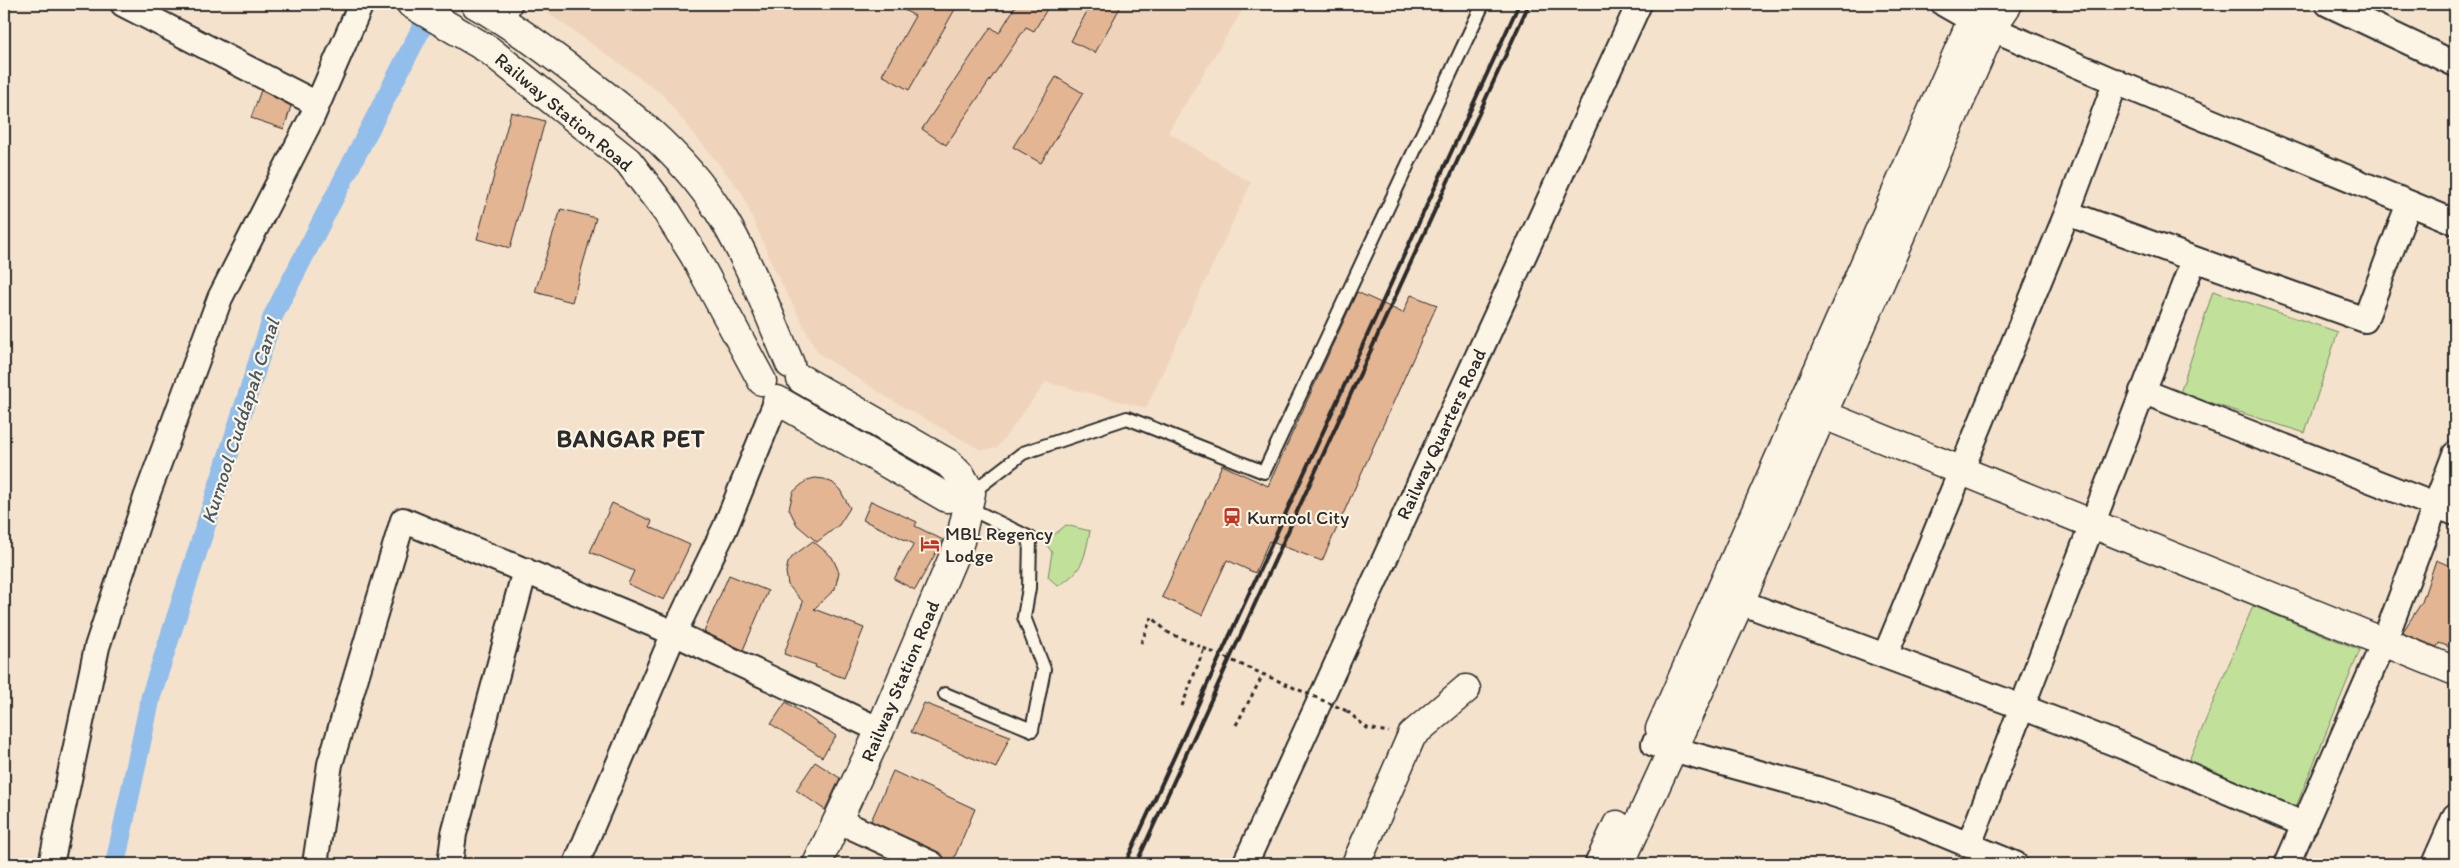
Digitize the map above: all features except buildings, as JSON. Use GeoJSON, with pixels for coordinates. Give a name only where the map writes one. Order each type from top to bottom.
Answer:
{"type":"FeatureCollection","features":[{"type":"Feature","properties":{"kind":"street"},"geometry":{"type":"LineString","coordinates":[[123,4],[317,104]]}},
{"type":"Feature","properties":{"kind":"street"},"geometry":{"type":"LineString","coordinates":[[51,864],[97,647],[146,498],[220,298],[317,104],[361,4]]}},
{"type":"Feature","properties":{"kind":"street","name":"Railway Station Road"},"geometry":{"type":"LineString","coordinates":[[410,4],[489,50],[628,161],[667,212],[694,255],[769,391]]}},
{"type":"Feature","properties":{"kind":"street","name":"Railway Station Road"},"geometry":{"type":"LineString","coordinates":[[475,4],[512,13],[654,134],[688,169],[722,218],[796,371]]}},
{"type":"Feature","properties":{"kind":"street","name":"Railway Quarters Road"},"geometry":{"type":"LineString","coordinates":[[1245,864],[1639,4]]}},
{"type":"Feature","properties":{"kind":"street"},"geometry":{"type":"LineString","coordinates":[[1944,4],[1982,17],[2116,81],[2455,222]]}},
{"type":"Feature","properties":{"kind":"street"},"geometry":{"type":"LineString","coordinates":[[1620,864],[1662,746],[1812,410],[1982,17],[2008,4]]}},
{"type":"Feature","properties":{"kind":"street"},"geometry":{"type":"LineString","coordinates":[[2328,4],[2455,64]]}},
{"type":"Feature","properties":{"kind":"street"},"geometry":{"type":"LineString","coordinates":[[1885,656],[2067,213],[2116,81]]}},
{"type":"Feature","properties":{"kind":"street"},"geometry":{"type":"LineString","coordinates":[[2067,213],[2365,320],[2409,202]]}},
{"type":"Feature","properties":{"kind":"street"},"geometry":{"type":"LineString","coordinates":[[1969,845],[2194,259]]}},
{"type":"Feature","properties":{"kind":"street"},"geometry":{"type":"LineString","coordinates":[[576,864],[674,633],[725,528],[769,391],[763,375],[771,365],[778,362],[796,371],[948,463],[962,476],[969,500],[947,498],[769,391]]}},
{"type":"Feature","properties":{"kind":"street"},"geometry":{"type":"LineString","coordinates":[[2142,391],[2446,508]]}},
{"type":"Feature","properties":{"kind":"street"},"geometry":{"type":"LineString","coordinates":[[1812,410],[2455,670]]}},
{"type":"Feature","properties":{"kind":"street"},"geometry":{"type":"LineString","coordinates":[[1598,864],[1740,602],[1812,410]]}},
{"type":"Feature","properties":{"kind":"street"},"geometry":{"type":"LineString","coordinates":[[2287,864],[2384,642],[2446,508],[2455,454]]}},
{"type":"Feature","properties":{"kind":"street","name":"Railway Station Road"},"geometry":{"type":"LineString","coordinates":[[817,864],[880,730],[960,541],[969,500]]}},
{"type":"Feature","properties":{"kind":"street"},"geometry":{"type":"LineString","coordinates":[[314,864],[330,764],[404,520],[674,633],[880,730]]}},
{"type":"Feature","properties":{"kind":"street"},"geometry":{"type":"LineString","coordinates":[[450,864],[454,834],[525,570]]}},
{"type":"Feature","properties":{"kind":"street"},"geometry":{"type":"LineString","coordinates":[[1740,602],[2124,747],[2306,824]]}},
{"type":"Feature","properties":{"kind":"street"},"geometry":{"type":"LineString","coordinates":[[1356,864],[1412,736],[1466,689]]}},
{"type":"Feature","properties":{"kind":"street"},"geometry":{"type":"LineString","coordinates":[[1662,746],[1867,805],[1894,814],[2016,864]]}},
{"type":"Feature","properties":{"kind":"street"},"geometry":{"type":"LineString","coordinates":[[2434,864],[2455,816]]}},
{"type":"Feature","properties":{"kind":"street"},"geometry":{"type":"LineString","coordinates":[[838,820],[930,864]]}},
{"type":"Feature","properties":{"kind":"lane"},"geometry":{"type":"LineString","coordinates":[[945,694],[1032,730],[1044,669],[1024,617],[1030,588],[1030,538],[969,500],[1023,453],[1127,418],[1264,472],[1483,4]]}},
{"type":"Feature","properties":{"kind":"path"},"geometry":{"type":"LineString","coordinates":[[1141,643],[1152,617],[1167,632],[1347,711],[1367,728]]}},
{"type":"Feature","properties":{"kind":"path"},"geometry":{"type":"LineString","coordinates":[[1182,706],[1204,649]]}},
{"type":"Feature","properties":{"kind":"path"},"geometry":{"type":"LineString","coordinates":[[1236,725],[1264,675]]}},
{"type":"Feature","properties":{"kind":"shaded area"},"geometry":{"type":"Polygon","coordinates":[[[535,4],[1246,4],[1168,132],[1251,183],[1146,408],[1046,382],[997,448],[981,450],[898,404],[818,353],[776,273],[742,193],[661,93],[535,4]]]}},
{"type":"Feature","properties":{"kind":"green space"},"geometry":{"type":"Polygon","coordinates":[[[2213,291],[2338,332],[2305,433],[2180,393],[2213,291]]]}},
{"type":"Feature","properties":{"kind":"green space"},"geometry":{"type":"Polygon","coordinates":[[[1066,525],[1090,531],[1082,563],[1073,575],[1058,586],[1048,577],[1052,552],[1041,538],[1055,534],[1066,525]]]}},
{"type":"Feature","properties":{"kind":"green space"},"geometry":{"type":"Polygon","coordinates":[[[2253,606],[2360,650],[2293,814],[2185,770],[2253,606]]]}},
{"type":"Feature","properties":{"kind":"waterway","name":"Kurnool Cuddapah Canal"},"geometry":{"type":"LineString","coordinates":[[115,864],[151,696],[273,316],[434,4]]}},
{"type":"Feature","properties":{"kind":"railway"},"geometry":{"type":"LineString","coordinates":[[1125,864],[1519,4]]}},
{"type":"Feature","properties":{"kind":"railway"},"geometry":{"type":"LineString","coordinates":[[1136,864],[1529,4]]}},
{"type":"Feature","properties":{"kind":"place","name":"Kurnool City"},"geometry":{"type":"Point","coordinates":[1232,517]}},
{"type":"Feature","properties":{"kind":"place","name":"MBL Regency Lodge"},"geometry":{"type":"Point","coordinates":[930,544]}},
{"type":"Feature","properties":{"kind":"district","name":"BANGAR PET"},"geometry":{"type":"Point","coordinates":[631,438]}}]}
